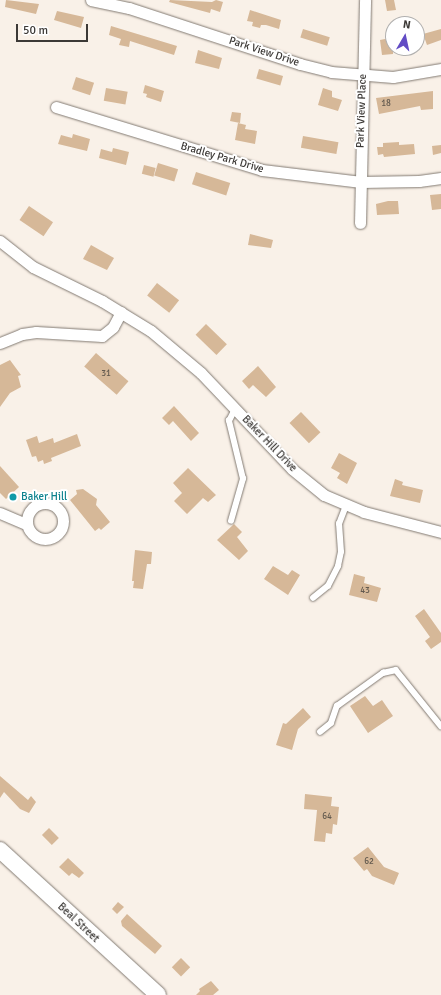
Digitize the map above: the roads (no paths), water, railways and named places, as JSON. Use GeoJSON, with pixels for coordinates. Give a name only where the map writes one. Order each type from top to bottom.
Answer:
{"type":"FeatureCollection","features":[{"type":"Feature","properties":{"kind":"street","name":"Park View Drive"},"geometry":{"type":"LineString","coordinates":[[91,0],[129,8],[300,64],[364,76],[393,77],[441,69]]}},
{"type":"Feature","properties":{"kind":"street","name":"Park View Place"},"geometry":{"type":"LineString","coordinates":[[360,223],[366,0]]}},
{"type":"Feature","properties":{"kind":"street","name":"Bradley Park Drive"},"geometry":{"type":"LineString","coordinates":[[56,107],[233,163],[295,176],[361,182],[412,182],[441,178]]}},
{"type":"Feature","properties":{"kind":"street","name":"Baker Hill Drive"},"geometry":{"type":"LineString","coordinates":[[0,241],[33,266],[122,312],[173,348],[201,373],[306,482],[324,495],[346,506],[441,532]]}},
{"type":"Feature","properties":{"kind":"street"},"geometry":{"type":"LineString","coordinates":[[0,343],[22,334],[36,332],[102,336],[113,327],[122,312]]}},
{"type":"Feature","properties":{"kind":"street"},"geometry":{"type":"LineString","coordinates":[[0,513],[26,524]]}},
{"type":"Feature","properties":{"kind":"street","name":"Beal Street"},"geometry":{"type":"LineString","coordinates":[[0,850],[158,995]]}},
{"type":"Feature","properties":{"kind":"lane"},"geometry":{"type":"LineString","coordinates":[[231,521],[243,479],[228,421],[235,408]]}},
{"type":"Feature","properties":{"kind":"lane"},"geometry":{"type":"LineString","coordinates":[[313,598],[328,586],[338,566],[341,552],[339,524],[346,506]]}},
{"type":"Feature","properties":{"kind":"lane"},"geometry":{"type":"LineString","coordinates":[[320,732],[331,722],[337,706],[382,673],[396,670],[441,726]]}},
{"type":"Feature","properties":{"kind":"place","name":"Baker Hill"},"geometry":{"type":"Point","coordinates":[13,497]}}]}
